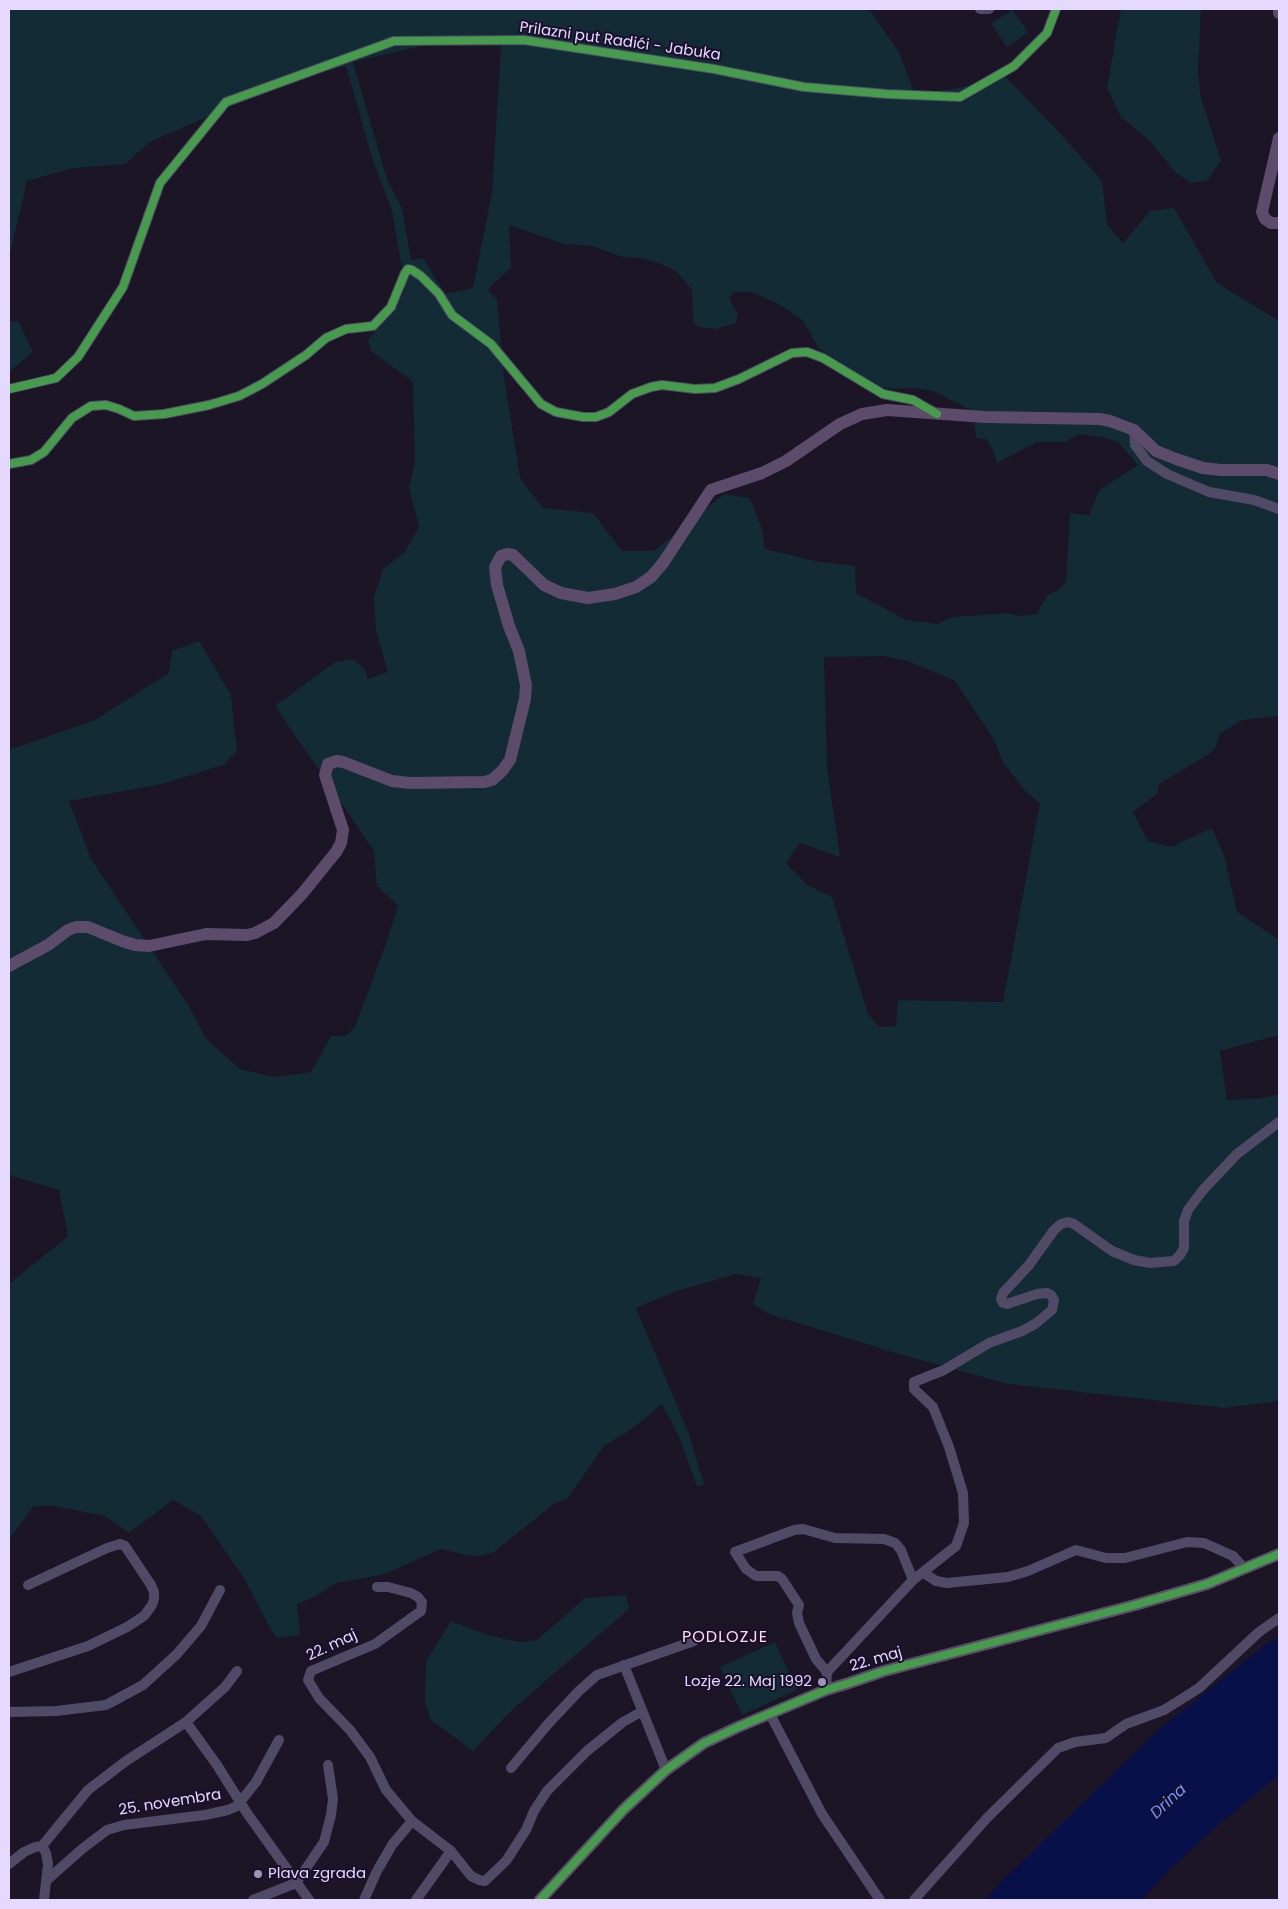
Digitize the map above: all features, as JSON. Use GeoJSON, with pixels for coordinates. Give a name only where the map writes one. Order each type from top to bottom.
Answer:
{"type":"FeatureCollection","features":[{"type":"Feature","properties":{"kind":"main road"},"geometry":{"type":"LineString","coordinates":[[1279,138],[1262,212],[1271,223],[1279,223]]}},
{"type":"Feature","properties":{"kind":"main road"},"geometry":{"type":"LineString","coordinates":[[9,966],[76,927],[88,927],[122,941],[135,945],[149,946],[206,934],[247,935],[274,923],[302,894],[341,843],[342,830],[325,775],[328,764],[343,762],[392,781],[410,783],[444,781],[484,782],[492,780],[510,760],[525,699],[526,685],[521,659],[508,626],[496,585],[496,567],[501,556],[513,554],[544,585],[560,593],[588,598],[615,594],[636,587],[651,577],[663,563],[707,496],[716,487],[762,473],[786,462],[840,424],[862,414],[887,410],[985,417],[1100,419],[1134,430],[1156,451],[1176,460],[1203,468],[1267,470],[1279,474]]}},
{"type":"Feature","properties":{"kind":"main road","name":"22. maj"},"geometry":{"type":"LineString","coordinates":[[540,1900],[624,1809],[666,1770],[704,1743],[738,1727],[826,1690],[884,1671],[1135,1605],[1207,1584],[1279,1554]]}},
{"type":"Feature","properties":{"kind":"street"},"geometry":{"type":"LineString","coordinates":[[980,9],[989,9]]}},
{"type":"Feature","properties":{"kind":"street","name":"Prilazni put Radići - Jabuka"},"geometry":{"type":"LineString","coordinates":[[9,388],[56,378],[78,357],[123,287],[160,183],[226,102],[385,44],[394,41],[524,40],[714,68],[804,87],[887,94],[960,97],[1014,66],[1047,33],[1056,9]]}},
{"type":"Feature","properties":{"kind":"street"},"geometry":{"type":"LineString","coordinates":[[9,464],[31,460],[44,452],[72,418],[91,406],[106,405],[134,416],[164,414],[209,406],[239,396],[262,384],[306,355],[326,338],[346,329],[373,326],[391,307],[404,273],[408,270],[412,270],[422,276],[439,294],[452,315],[490,344],[541,404],[556,412],[583,417],[596,417],[609,412],[632,394],[651,387],[662,385],[695,389],[715,388],[739,380],[792,354],[807,352],[823,358],[883,394],[913,400],[937,414]]}},
{"type":"Feature","properties":{"kind":"street"},"geometry":{"type":"LineString","coordinates":[[1134,430],[1135,445],[1148,461],[1167,474],[1209,492],[1254,500],[1279,509]]}},
{"type":"Feature","properties":{"kind":"street","name":"22. maj"},"geometry":{"type":"LineString","coordinates":[[827,1672],[914,1580],[956,1546],[964,1523],[963,1493],[949,1447],[933,1407],[914,1389],[914,1382],[917,1379],[944,1370],[989,1343],[1022,1330],[1052,1310],[1054,1300],[1047,1293],[1037,1294],[1007,1304],[1003,1303],[1001,1299],[1003,1293],[1029,1265],[1054,1230],[1061,1224],[1068,1222],[1074,1224],[1112,1251],[1134,1260],[1150,1263],[1174,1261],[1184,1248],[1184,1221],[1191,1206],[1203,1190],[1237,1154],[1279,1122]]}},
{"type":"Feature","properties":{"kind":"street"},"geometry":{"type":"LineString","coordinates":[[826,1690],[827,1672],[816,1659],[799,1623],[797,1613],[799,1605],[782,1579],[778,1576],[756,1576],[746,1569],[735,1552],[794,1530],[803,1529],[835,1538],[884,1539],[896,1542],[914,1580]]}},
{"type":"Feature","properties":{"kind":"street"},"geometry":{"type":"LineString","coordinates":[[924,1573],[936,1581],[947,1583],[1008,1576],[1028,1571],[1076,1550],[1106,1558],[1125,1558],[1187,1542],[1204,1543],[1233,1556],[1245,1569]]}},
{"type":"Feature","properties":{"kind":"street"},"geometry":{"type":"LineString","coordinates":[[9,1672],[88,1646],[127,1627],[144,1616],[154,1599],[151,1585],[125,1546],[120,1544],[107,1548],[28,1585]]}},
{"type":"Feature","properties":{"kind":"street","name":"22. maj"},"geometry":{"type":"LineString","coordinates":[[377,1587],[388,1587],[411,1593],[422,1602],[421,1611],[375,1644],[311,1671],[308,1680],[319,1698],[355,1737],[370,1757],[386,1790],[412,1821],[450,1851],[471,1876],[479,1880],[485,1881],[514,1851],[547,1791],[587,1751],[623,1722],[641,1712]]}},
{"type":"Feature","properties":{"kind":"street"},"geometry":{"type":"LineString","coordinates":[[9,1712],[106,1705],[143,1685],[176,1655],[200,1626],[220,1590]]}},
{"type":"Feature","properties":{"kind":"street"},"geometry":{"type":"LineString","coordinates":[[914,1900],[987,1818],[1058,1748],[1075,1742],[1106,1738],[1126,1724],[1164,1710],[1199,1688],[1259,1632],[1279,1618]]}},
{"type":"Feature","properties":{"kind":"street"},"geometry":{"type":"LineString","coordinates":[[511,1768],[548,1724],[597,1675],[694,1641]]}},
{"type":"Feature","properties":{"kind":"street"},"geometry":{"type":"LineString","coordinates":[[624,1665],[641,1712],[666,1770]]}},
{"type":"Feature","properties":{"kind":"street"},"geometry":{"type":"LineString","coordinates":[[9,1864],[24,1852],[42,1846],[88,1790],[126,1761],[186,1722],[225,1687],[237,1671]]}},
{"type":"Feature","properties":{"kind":"street"},"geometry":{"type":"LineString","coordinates":[[770,1714],[822,1814],[880,1900]]}},
{"type":"Feature","properties":{"kind":"street"},"geometry":{"type":"LineString","coordinates":[[186,1722],[309,1900]]}},
{"type":"Feature","properties":{"kind":"street","name":"25. novembra"},"geometry":{"type":"LineString","coordinates":[[47,1880],[106,1830],[124,1825],[212,1814],[228,1810],[240,1802],[266,1766],[279,1740]]}},
{"type":"Feature","properties":{"kind":"street"},"geometry":{"type":"LineString","coordinates":[[253,1900],[296,1883],[324,1842],[333,1799],[328,1766]]}},
{"type":"Feature","properties":{"kind":"street"},"geometry":{"type":"LineString","coordinates":[[364,1900],[377,1871],[392,1845],[412,1821]]}},
{"type":"Feature","properties":{"kind":"street"},"geometry":{"type":"LineString","coordinates":[[42,1846],[46,1853],[47,1880],[44,1900]]}},
{"type":"Feature","properties":{"kind":"street"},"geometry":{"type":"LineString","coordinates":[[416,1900],[450,1851]]}},
{"type":"Feature","properties":{"kind":"shaded area"},"geometry":{"type":"Polygon","coordinates":[[[9,9],[869,9],[899,52],[915,95],[964,87],[1002,73],[1060,133],[1102,181],[1107,225],[1123,243],[1150,211],[1174,208],[1217,283],[1279,321],[1279,716],[1242,720],[1220,734],[1216,747],[1209,754],[1159,784],[1158,793],[1133,812],[1148,841],[1171,847],[1212,828],[1224,855],[1237,912],[1279,940],[1279,1035],[1220,1051],[1227,1100],[1263,1098],[1279,1094],[1279,1401],[1225,1408],[1008,1384],[899,1354],[769,1314],[753,1304],[761,1278],[736,1274],[677,1291],[636,1308],[689,1434],[704,1485],[697,1486],[679,1437],[662,1404],[633,1428],[604,1446],[567,1499],[554,1504],[494,1552],[481,1556],[466,1555],[441,1549],[385,1574],[337,1583],[316,1596],[297,1604],[300,1635],[277,1638],[244,1578],[201,1516],[173,1500],[129,1533],[105,1516],[54,1506],[34,1506],[9,1539],[9,1284],[68,1236],[59,1190],[9,1175],[9,750],[95,720],[169,673],[172,651],[199,641],[231,695],[237,751],[223,765],[162,784],[69,801],[91,859],[190,1008],[206,1039],[240,1069],[274,1077],[311,1072],[331,1036],[345,1036],[354,1029],[386,944],[398,906],[377,886],[374,851],[275,706],[335,662],[353,659],[364,668],[368,679],[388,672],[376,631],[374,597],[383,569],[405,552],[419,527],[409,487],[415,463],[413,382],[371,351],[368,339],[393,312],[405,290],[401,262],[392,211],[372,158],[346,66],[325,71],[232,106],[150,142],[125,164],[73,168],[27,181],[9,258],[9,9]],[[426,45],[353,62],[387,179],[402,208],[411,260],[423,258],[445,294],[473,288],[492,193],[501,46],[426,45]],[[509,225],[511,268],[488,291],[497,299],[504,376],[520,478],[543,508],[593,513],[622,551],[654,551],[724,494],[750,498],[762,529],[765,549],[815,561],[855,566],[856,593],[906,620],[937,624],[952,617],[1008,613],[1019,616],[1037,614],[1048,595],[1060,589],[1066,582],[1070,513],[1089,515],[1099,490],[1138,465],[1119,443],[1103,437],[1079,434],[1065,442],[1037,442],[997,463],[992,448],[986,439],[976,438],[973,411],[933,391],[916,388],[894,389],[879,387],[819,349],[803,321],[779,304],[751,292],[733,292],[729,299],[738,314],[736,323],[716,329],[699,327],[693,323],[692,290],[676,271],[641,258],[623,257],[592,246],[564,244],[509,225]],[[883,656],[824,657],[827,767],[840,857],[800,843],[786,863],[807,885],[832,897],[868,1014],[879,1027],[896,1026],[898,1000],[1003,1002],[1040,803],[1025,791],[1003,762],[993,738],[955,681],[908,661],[883,656]]]}},
{"type":"Feature","properties":{"kind":"shaded area"},"geometry":{"type":"Polygon","coordinates":[[[1121,9],[1201,9],[1198,68],[1200,94],[1221,161],[1207,181],[1191,183],[1176,173],[1150,141],[1121,117],[1107,88],[1121,9]]]}},
{"type":"Feature","properties":{"kind":"shaded area"},"geometry":{"type":"Polygon","coordinates":[[[1012,10],[1028,32],[1007,47],[991,24],[1012,10]]]}},
{"type":"Feature","properties":{"kind":"shaded area"},"geometry":{"type":"Polygon","coordinates":[[[18,321],[33,352],[9,372],[9,322],[18,321]]]}},
{"type":"Feature","properties":{"kind":"shaded area"},"geometry":{"type":"Polygon","coordinates":[[[626,1595],[629,1609],[513,1709],[473,1751],[431,1720],[425,1701],[426,1661],[451,1621],[488,1635],[519,1642],[537,1640],[585,1598],[626,1595]]]}},
{"type":"Feature","properties":{"kind":"shaded area"},"geometry":{"type":"Polygon","coordinates":[[[775,1642],[797,1690],[742,1715],[720,1667],[775,1642]]]}},
{"type":"Feature","properties":{"kind":"water","name":"Drina"},"geometry":{"type":"Polygon","coordinates":[[[1279,1636],[1279,1775],[1218,1825],[1164,1875],[1142,1900],[985,1900],[1002,1881],[1163,1726],[1279,1636]]]}},
{"type":"Feature","properties":{"kind":"cycle path"},"geometry":{"type":"LineString","coordinates":[[9,389],[56,378],[78,357],[123,287],[160,183],[226,102],[394,41],[524,40],[714,69],[804,87],[887,94],[960,97],[1014,66],[1047,33],[1056,9]]}},
{"type":"Feature","properties":{"kind":"cycle path"},"geometry":{"type":"LineString","coordinates":[[9,464],[31,460],[44,452],[72,418],[91,406],[106,405],[134,416],[164,414],[209,405],[239,396],[262,384],[306,355],[326,338],[346,329],[373,326],[391,307],[408,269],[421,276],[439,294],[452,315],[491,344],[541,404],[556,412],[583,417],[596,417],[609,412],[632,394],[651,387],[662,385],[695,389],[715,388],[739,379],[792,353],[807,352],[823,358],[883,394],[913,400],[937,414]]}},
{"type":"Feature","properties":{"kind":"cycle path"},"geometry":{"type":"LineString","coordinates":[[540,1900],[624,1809],[666,1770],[704,1743],[738,1727],[826,1690],[884,1671],[1135,1605],[1207,1584],[1279,1554]]}},
{"type":"Feature","properties":{"kind":"place","name":"Lozje 22. Maj 1992"},"geometry":{"type":"Point","coordinates":[822,1682]}},
{"type":"Feature","properties":{"kind":"place","name":"Plava zgrada"},"geometry":{"type":"Point","coordinates":[258,1874]}},
{"type":"Feature","properties":{"kind":"district","name":"PODLOZJE"},"geometry":{"type":"Point","coordinates":[725,1638]}}]}
